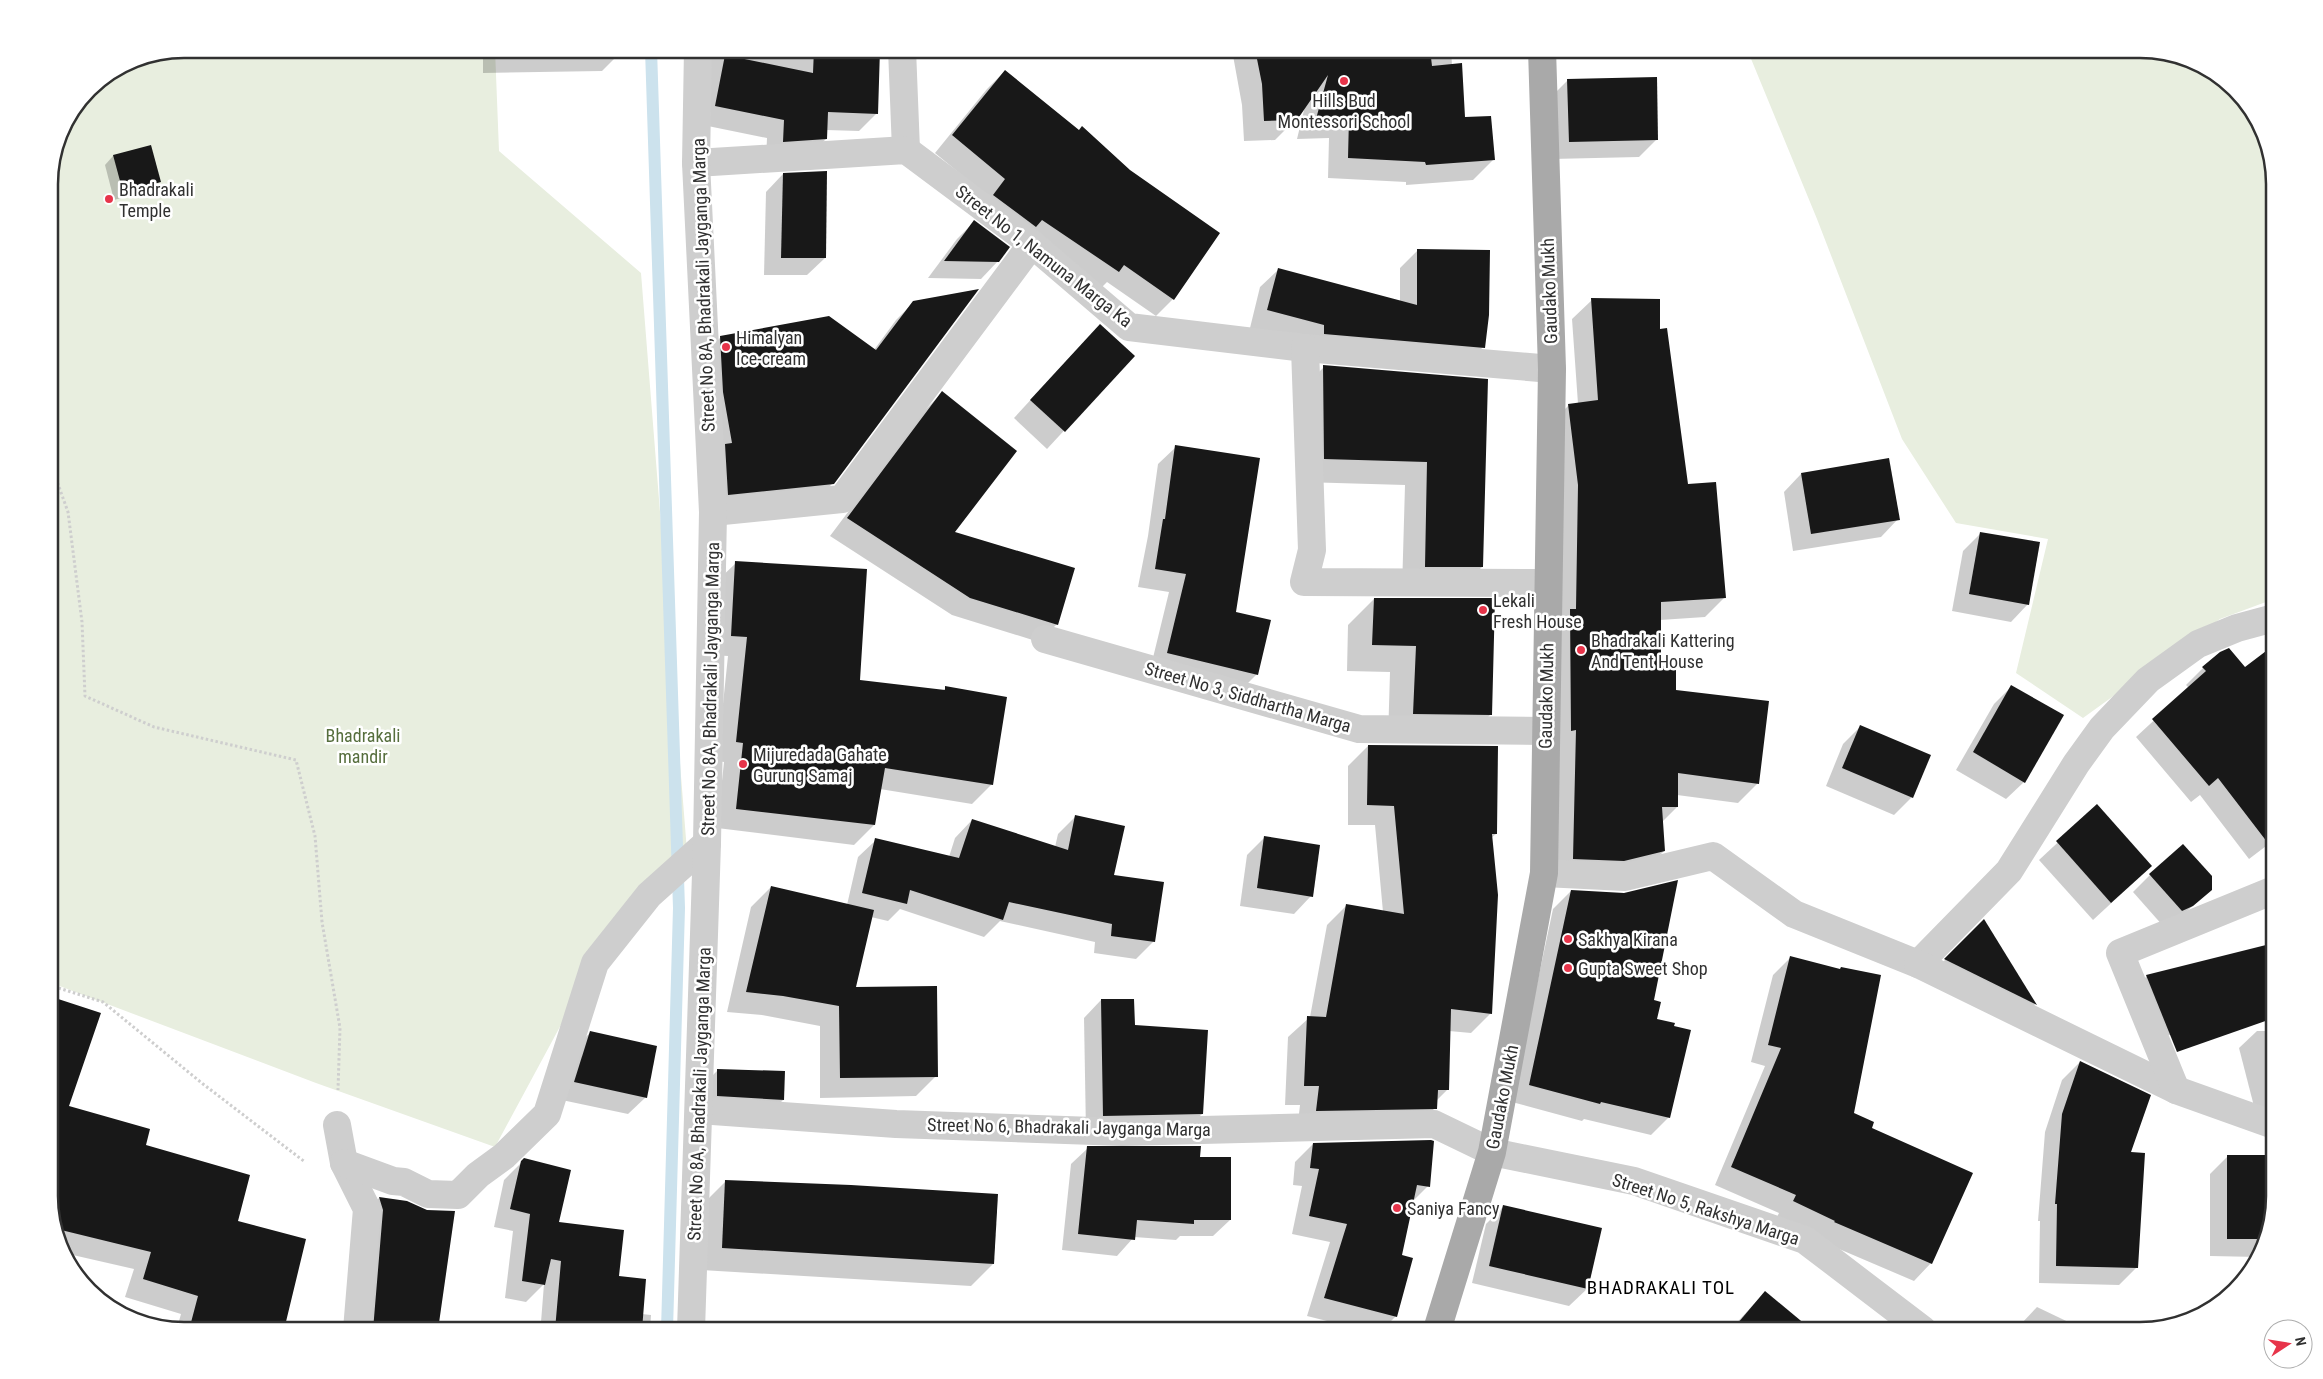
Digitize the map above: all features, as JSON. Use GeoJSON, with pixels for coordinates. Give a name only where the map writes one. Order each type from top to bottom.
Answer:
{"type":"FeatureCollection","features":[{"type":"Feature","properties":{"kind":"main road","name":"Gaudako Mukh"},"geometry":{"type":"LineString","coordinates":[[1439,1322],[1492,1152],[1544,873],[1552,369],[1542,58]]}},
{"type":"Feature","properties":{"kind":"street","name":"Street No 8A, Bhadrakali Jayganga Marga"},"geometry":{"type":"LineString","coordinates":[[691,1322],[707,843],[712,512],[696,163],[698,58]]}},
{"type":"Feature","properties":{"kind":"street"},"geometry":{"type":"LineString","coordinates":[[696,163],[906,150],[902,58]]}},
{"type":"Feature","properties":{"kind":"street","name":"Street No 1, Namuna Marga Ka"},"geometry":{"type":"LineString","coordinates":[[906,150],[1032,244],[1130,327],[1305,348],[1552,369]]}},
{"type":"Feature","properties":{"kind":"street"},"geometry":{"type":"LineString","coordinates":[[712,512],[842,499],[1032,244]]}},
{"type":"Feature","properties":{"kind":"street"},"geometry":{"type":"LineString","coordinates":[[1305,348],[1312,550],[1304,582],[1548,583]]}},
{"type":"Feature","properties":{"kind":"street"},"geometry":{"type":"LineString","coordinates":[[1918,964],[2010,871],[2076,764],[2102,728],[2148,680],[2198,644],[2237,628],[2265,620]]}},
{"type":"Feature","properties":{"kind":"street","name":"Street No 3, Siddhartha Marga"},"geometry":{"type":"LineString","coordinates":[[1045,639],[1359,729],[1545,731]]}},
{"type":"Feature","properties":{"kind":"street"},"geometry":{"type":"LineString","coordinates":[[344,1163],[393,1181],[404,1182],[428,1194],[458,1195],[478,1175],[504,1156],[547,1114],[595,963],[649,895],[707,843]]}},
{"type":"Feature","properties":{"kind":"street"},"geometry":{"type":"LineString","coordinates":[[1544,873],[1625,877],[1713,856],[1794,914],[1918,964],[2176,1090],[2266,1122]]}},
{"type":"Feature","properties":{"kind":"street"},"geometry":{"type":"LineString","coordinates":[[2176,1090],[2120,953],[2266,893]]}},
{"type":"Feature","properties":{"kind":"street","name":"Street No 6, Bhadrakali Jayganga Marga"},"geometry":{"type":"LineString","coordinates":[[699,1110],[896,1124],[1122,1132],[1434,1124],[1492,1152]]}},
{"type":"Feature","properties":{"kind":"street"},"geometry":{"type":"LineString","coordinates":[[337,1125],[344,1163],[367,1209],[357,1322]]}},
{"type":"Feature","properties":{"kind":"street","name":"Street No 5, Rakshya Marga"},"geometry":{"type":"LineString","coordinates":[[1492,1152],[1634,1181],[1805,1240],[1913,1322]]}},
{"type":"Feature","properties":{"kind":"path"},"geometry":{"type":"LineString","coordinates":[[58,484],[68,512],[82,622],[85,696],[154,727],[296,760],[315,836],[322,922],[340,1028],[337,1125]]}},
{"type":"Feature","properties":{"kind":"path"},"geometry":{"type":"LineString","coordinates":[[58,988],[103,1002],[203,1084],[312,1167]]}},
{"type":"Feature","properties":{"kind":"green space","name":"Bhadrakali mandir"},"geometry":{"type":"Polygon","coordinates":[[[176,58],[495,58],[499,151],[641,273],[688,864],[597,958],[495,1147],[316,1083],[58,985],[58,176],[60,159],[64,143],[74,121],[101,89],[121,74],[143,64],[159,60],[176,58]]]}},
{"type":"Feature","properties":{"kind":"green space"},"geometry":{"type":"Polygon","coordinates":[[[1751,58],[2139,58],[2172,62],[2187,67],[2202,74],[2216,84],[2239,107],[2252,128],[2259,143],[2265,176],[2265,602],[2220,619],[2083,718],[2016,673],[2048,539],[1956,523],[1902,439],[1817,219],[1751,58]]]}},
{"type":"Feature","properties":{"kind":"building"},"geometry":{"type":"Polygon","coordinates":[[[724,58],[740,58],[813,73],[814,58],[880,58],[878,114],[828,112],[827,139],[783,142],[784,120],[715,106],[724,58]]]}},
{"type":"Feature","properties":{"kind":"building"},"geometry":{"type":"Polygon","coordinates":[[[1257,58],[1431,58],[1432,66],[1462,63],[1465,117],[1491,116],[1495,160],[1426,165],[1425,162],[1348,158],[1349,118],[1316,119],[1328,75],[1297,120],[1264,121],[1262,84],[1257,58]]]}},
{"type":"Feature","properties":{"kind":"building"},"geometry":{"type":"Polygon","coordinates":[[[1005,70],[1079,130],[1082,126],[1130,170],[1220,233],[1174,300],[1124,265],[1119,272],[1042,220],[1036,227],[993,195],[1005,179],[952,135],[1005,70]]]}},
{"type":"Feature","properties":{"kind":"building"},"geometry":{"type":"Polygon","coordinates":[[[1657,77],[1658,140],[1569,142],[1567,79],[1657,77]]]}},
{"type":"Feature","properties":{"kind":"building"},"geometry":{"type":"Polygon","coordinates":[[[151,145],[161,182],[123,192],[113,155],[151,145]]]}},
{"type":"Feature","properties":{"kind":"building"},"geometry":{"type":"Polygon","coordinates":[[[827,171],[826,258],[781,258],[783,173],[827,171]]]}},
{"type":"Feature","properties":{"kind":"building"},"geometry":{"type":"Polygon","coordinates":[[[974,220],[1010,247],[999,262],[944,261],[974,220]]]}},
{"type":"Feature","properties":{"kind":"building"},"geometry":{"type":"Polygon","coordinates":[[[1417,249],[1490,250],[1489,315],[1485,348],[1324,334],[1324,325],[1267,310],[1278,268],[1417,305],[1417,249]]]}},
{"type":"Feature","properties":{"kind":"building"},"geometry":{"type":"Polygon","coordinates":[[[979,289],[834,484],[728,495],[725,444],[732,443],[723,392],[720,336],[829,316],[876,350],[913,301],[979,289]]]}},
{"type":"Feature","properties":{"kind":"building"},"geometry":{"type":"Polygon","coordinates":[[[1591,298],[1660,299],[1660,329],[1667,328],[1688,484],[1716,482],[1726,598],[1661,602],[1661,666],[1676,666],[1676,690],[1769,701],[1759,784],[1678,773],[1678,807],[1662,807],[1665,851],[1624,861],[1573,859],[1576,730],[1571,731],[1570,609],[1576,609],[1578,485],[1568,404],[1598,400],[1591,298]]]}},
{"type":"Feature","properties":{"kind":"building"},"geometry":{"type":"Polygon","coordinates":[[[1100,324],[1135,356],[1065,432],[1030,400],[1100,324]]]}},
{"type":"Feature","properties":{"kind":"building"},"geometry":{"type":"Polygon","coordinates":[[[1323,365],[1488,379],[1483,567],[1425,567],[1427,462],[1324,459],[1323,365]]]}},
{"type":"Feature","properties":{"kind":"building"},"geometry":{"type":"Polygon","coordinates":[[[942,391],[1017,451],[955,532],[1075,568],[1058,625],[970,598],[847,518],[942,391]]]}},
{"type":"Feature","properties":{"kind":"building"},"geometry":{"type":"Polygon","coordinates":[[[1175,445],[1260,458],[1236,612],[1271,620],[1258,675],[1167,653],[1186,574],[1155,569],[1163,519],[1165,519],[1175,445]]]}},
{"type":"Feature","properties":{"kind":"building"},"geometry":{"type":"Polygon","coordinates":[[[1889,458],[1900,520],[1811,534],[1801,473],[1889,458]]]}},
{"type":"Feature","properties":{"kind":"building"},"geometry":{"type":"Polygon","coordinates":[[[1980,532],[2040,542],[2029,605],[1969,594],[1980,532]]]}},
{"type":"Feature","properties":{"kind":"building"},"geometry":{"type":"Polygon","coordinates":[[[735,561],[867,569],[860,680],[945,690],[945,686],[1007,697],[993,785],[885,768],[875,825],[736,809],[743,743],[736,742],[747,637],[731,636],[735,561]]]}},
{"type":"Feature","properties":{"kind":"building"},"geometry":{"type":"Polygon","coordinates":[[[1374,598],[1495,598],[1492,715],[1413,714],[1416,646],[1372,645],[1374,598]]]}},
{"type":"Feature","properties":{"kind":"building"},"geometry":{"type":"Polygon","coordinates":[[[2229,648],[2245,667],[2265,651],[2266,840],[2218,778],[2209,786],[2152,719],[2206,671],[2202,667],[2220,652],[2229,648]]]}},
{"type":"Feature","properties":{"kind":"building"},"geometry":{"type":"Polygon","coordinates":[[[2011,685],[2064,715],[2025,783],[1973,752],[2011,685]]]}},
{"type":"Feature","properties":{"kind":"building"},"geometry":{"type":"Polygon","coordinates":[[[1860,725],[1931,755],[1913,798],[1842,768],[1860,725]]]}},
{"type":"Feature","properties":{"kind":"building"},"geometry":{"type":"Polygon","coordinates":[[[1368,745],[1498,746],[1497,834],[1492,834],[1498,895],[1492,1014],[1451,1009],[1449,1090],[1438,1090],[1437,1109],[1316,1111],[1319,1086],[1304,1086],[1307,1016],[1326,1017],[1346,904],[1404,914],[1394,806],[1367,805],[1368,745]]]}},
{"type":"Feature","properties":{"kind":"building"},"geometry":{"type":"Polygon","coordinates":[[[2097,804],[2152,866],[2111,903],[2056,841],[2097,804]]]}},
{"type":"Feature","properties":{"kind":"building"},"geometry":{"type":"Polygon","coordinates":[[[1075,815],[1125,826],[1114,875],[1164,882],[1155,942],[1111,936],[1112,924],[1009,902],[1003,920],[910,890],[907,904],[862,893],[875,838],[959,858],[972,819],[1068,850],[1075,815]]]}},
{"type":"Feature","properties":{"kind":"building"},"geometry":{"type":"Polygon","coordinates":[[[1264,836],[1320,845],[1313,897],[1257,888],[1264,836]]]}},
{"type":"Feature","properties":{"kind":"building"},"geometry":{"type":"Polygon","coordinates":[[[2183,844],[2212,876],[2212,890],[2193,906],[2182,911],[2149,874],[2183,844]]]}},
{"type":"Feature","properties":{"kind":"building"},"geometry":{"type":"Polygon","coordinates":[[[1678,880],[1654,1000],[1661,1002],[1657,1019],[1675,1023],[1674,1026],[1691,1030],[1670,1118],[1601,1102],[1600,1104],[1529,1085],[1571,890],[1624,893],[1678,880]]]}},
{"type":"Feature","properties":{"kind":"building"},"geometry":{"type":"Polygon","coordinates":[[[771,886],[874,910],[856,987],[937,986],[938,1077],[840,1078],[839,1006],[783,996],[746,992],[771,886]]]}},
{"type":"Feature","properties":{"kind":"building"},"geometry":{"type":"Polygon","coordinates":[[[1984,919],[2037,1005],[1944,959],[1984,919]]]}},
{"type":"Feature","properties":{"kind":"building"},"geometry":{"type":"Polygon","coordinates":[[[2266,945],[2266,1021],[2177,1052],[2146,975],[2266,945]]]}},
{"type":"Feature","properties":{"kind":"building"},"geometry":{"type":"Polygon","coordinates":[[[1790,956],[1840,969],[1841,967],[1881,975],[1854,1113],[1874,1122],[1872,1128],[1973,1173],[1932,1264],[1834,1222],[1793,1201],[1796,1195],[1731,1167],[1781,1048],[1768,1045],[1790,956]]]}},
{"type":"Feature","properties":{"kind":"building"},"geometry":{"type":"Polygon","coordinates":[[[58,999],[101,1013],[69,1106],[150,1129],[146,1145],[250,1175],[238,1221],[306,1239],[286,1322],[191,1322],[198,1296],[143,1279],[151,1252],[63,1230],[58,1203],[58,999]]]}},
{"type":"Feature","properties":{"kind":"building"},"geometry":{"type":"Polygon","coordinates":[[[1101,999],[1134,999],[1135,1025],[1208,1030],[1203,1114],[1103,1116],[1101,999]]]}},
{"type":"Feature","properties":{"kind":"building"},"geometry":{"type":"Polygon","coordinates":[[[590,1031],[657,1046],[647,1098],[574,1082],[590,1031]]]}},
{"type":"Feature","properties":{"kind":"building"},"geometry":{"type":"Polygon","coordinates":[[[2080,1061],[2151,1095],[2131,1152],[2145,1153],[2138,1268],[2056,1266],[2057,1204],[2055,1204],[2062,1114],[2080,1061]]]}},
{"type":"Feature","properties":{"kind":"building"},"geometry":{"type":"Polygon","coordinates":[[[717,1069],[785,1071],[784,1100],[717,1096],[717,1069]]]}},
{"type":"Feature","properties":{"kind":"building"},"geometry":{"type":"Polygon","coordinates":[[[1434,1141],[1430,1187],[1417,1185],[1402,1255],[1413,1258],[1397,1317],[1324,1298],[1347,1224],[1309,1216],[1319,1169],[1310,1168],[1313,1143],[1434,1141]]]}},
{"type":"Feature","properties":{"kind":"building"},"geometry":{"type":"Polygon","coordinates":[[[1087,1146],[1201,1146],[1200,1157],[1231,1157],[1231,1220],[1194,1220],[1194,1224],[1137,1220],[1135,1240],[1078,1234],[1087,1146]]]}},
{"type":"Feature","properties":{"kind":"building"},"geometry":{"type":"Polygon","coordinates":[[[2227,1155],[2266,1155],[2266,1195],[2257,1239],[2227,1239],[2227,1155]]]}},
{"type":"Feature","properties":{"kind":"building"},"geometry":{"type":"Polygon","coordinates":[[[524,1158],[571,1170],[559,1222],[624,1230],[619,1276],[646,1279],[643,1322],[556,1322],[561,1261],[551,1259],[545,1285],[522,1281],[530,1214],[510,1209],[521,1161],[524,1158]]]}},
{"type":"Feature","properties":{"kind":"building"},"geometry":{"type":"Polygon","coordinates":[[[725,1180],[998,1194],[994,1264],[722,1248],[725,1180]]]}},
{"type":"Feature","properties":{"kind":"building"},"geometry":{"type":"Polygon","coordinates":[[[379,1197],[407,1201],[427,1210],[455,1211],[439,1322],[374,1322],[383,1210],[379,1197]]]}},
{"type":"Feature","properties":{"kind":"building"},"geometry":{"type":"Polygon","coordinates":[[[1503,1205],[1602,1228],[1588,1289],[1489,1266],[1503,1205]]]}},
{"type":"Feature","properties":{"kind":"building"},"geometry":{"type":"Polygon","coordinates":[[[1765,1291],[1802,1322],[1739,1322],[1765,1291]]]}},
{"type":"Feature","properties":{"kind":"waterway"},"geometry":{"type":"LineString","coordinates":[[651,58],[679,908],[667,1322]]}},
{"type":"Feature","properties":{"kind":"place","name":"Hills Bud Montessori School"},"geometry":{"type":"Point","coordinates":[1344,81]}},
{"type":"Feature","properties":{"kind":"place","name":"Bhadrakali Temple"},"geometry":{"type":"Point","coordinates":[109,199]}},
{"type":"Feature","properties":{"kind":"place","name":"Himalyan Ice-cream"},"geometry":{"type":"Point","coordinates":[726,347]}},
{"type":"Feature","properties":{"kind":"place","name":"Lekali Fresh House"},"geometry":{"type":"Point","coordinates":[1483,610]}},
{"type":"Feature","properties":{"kind":"place","name":"Bhadrakali Kattering And Tent House"},"geometry":{"type":"Point","coordinates":[1581,650]}},
{"type":"Feature","properties":{"kind":"place","name":"Mijuredada Gahate Gurung Samaj"},"geometry":{"type":"Point","coordinates":[743,764]}},
{"type":"Feature","properties":{"kind":"place","name":"Sakhya Kirana"},"geometry":{"type":"Point","coordinates":[1568,939]}},
{"type":"Feature","properties":{"kind":"place","name":"Gupta Sweet Shop"},"geometry":{"type":"Point","coordinates":[1568,968]}},
{"type":"Feature","properties":{"kind":"place","name":"Saniya Fancy"},"geometry":{"type":"Point","coordinates":[1397,1208]}},
{"type":"Feature","properties":{"kind":"district","name":"BHADRAKALI TOL"},"geometry":{"type":"Point","coordinates":[1661,1287]}}]}
